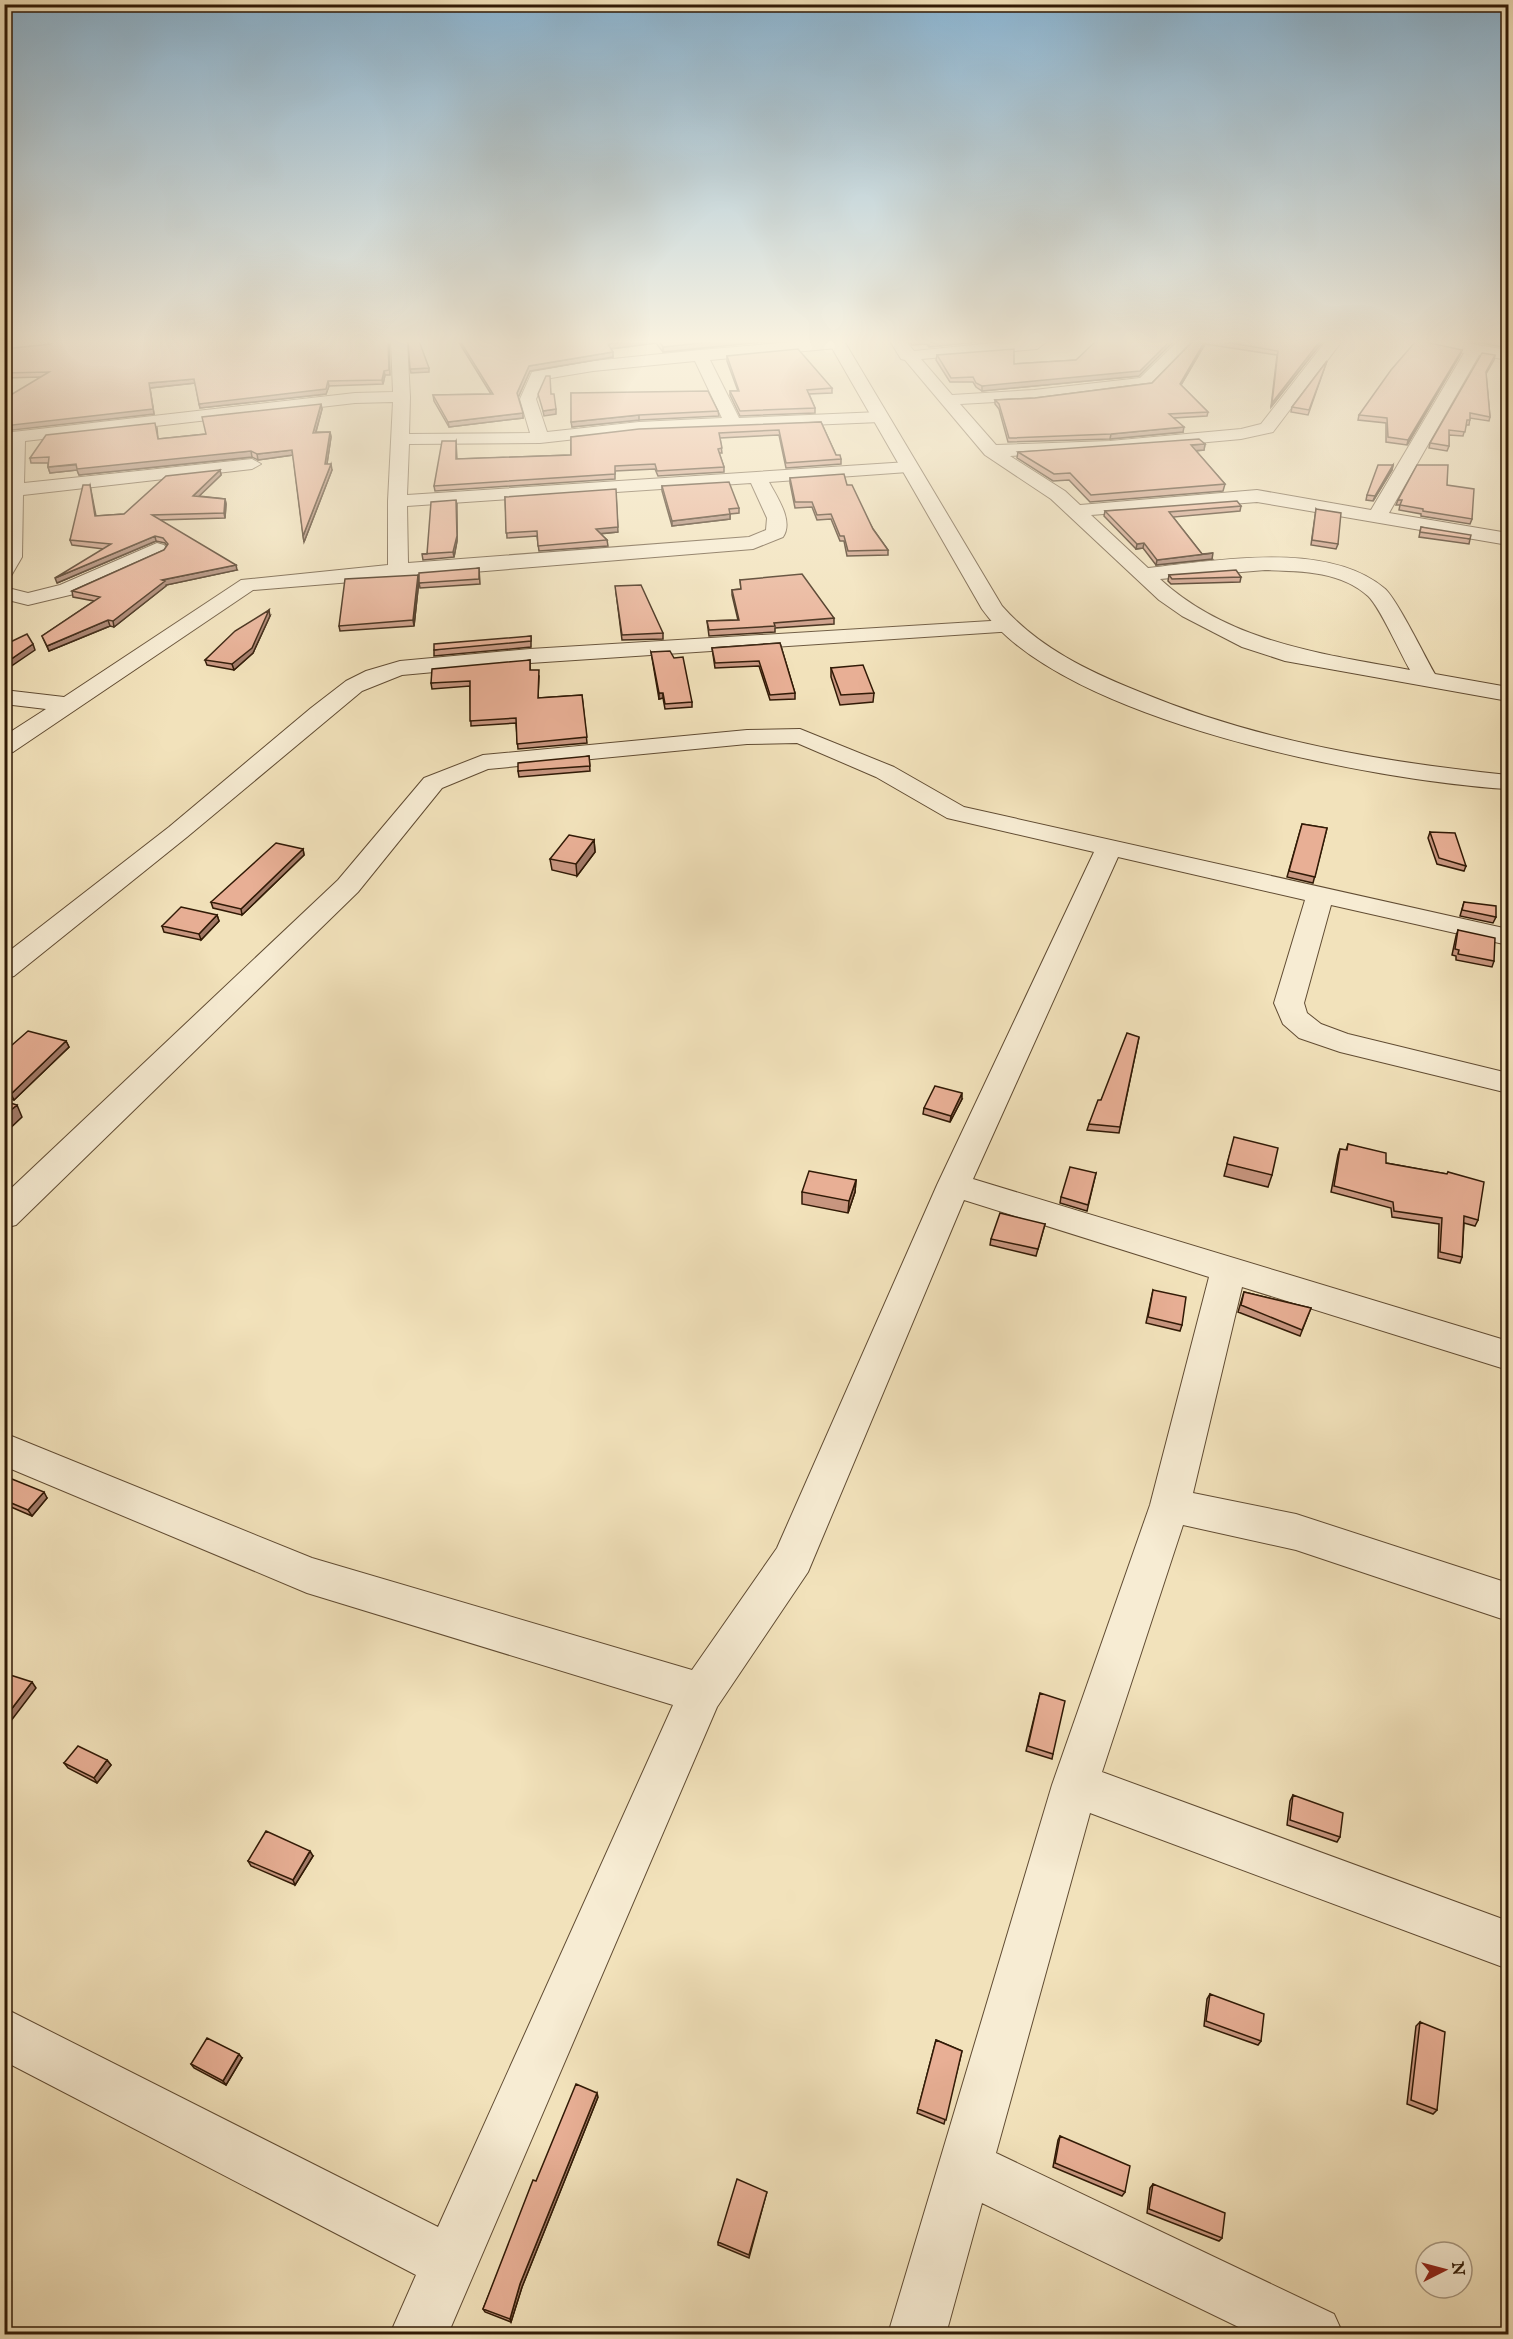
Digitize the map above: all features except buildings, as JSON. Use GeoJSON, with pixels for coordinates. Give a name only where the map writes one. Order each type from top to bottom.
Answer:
{"type":"FeatureCollection","features":[{"type":"Feature","properties":{"kind":"street"},"geometry":{"type":"LineString","coordinates":[[4,572],[12,557],[14,490],[11,450]]}},
{"type":"Feature","properties":{"kind":"street"},"geometry":{"type":"LineString","coordinates":[[398,570],[397,501],[399,450]]}},
{"type":"Feature","properties":{"kind":"street"},"geometry":{"type":"LineString","coordinates":[[899,450],[993,609],[1007,626],[1032,647],[1072,670],[1156,709],[1261,741],[1341,759],[1418,772],[1509,782]]}},
{"type":"Feature","properties":{"kind":"street"},"geometry":{"type":"LineString","coordinates":[[991,451],[1011,450]]}},
{"type":"Feature","properties":{"kind":"street"},"geometry":{"type":"LineString","coordinates":[[1377,516],[1415,450]]}},
{"type":"Feature","properties":{"kind":"street"},"geometry":{"type":"LineString","coordinates":[[991,451],[1058,495],[1166,596],[1250,642],[1317,661],[1509,694]]}},
{"type":"Feature","properties":{"kind":"street"},"geometry":{"type":"LineString","coordinates":[[14,490],[252,464]]}},
{"type":"Feature","properties":{"kind":"street"},"geometry":{"type":"LineString","coordinates":[[397,501],[908,467]]}},
{"type":"Feature","properties":{"kind":"street"},"geometry":{"type":"LineString","coordinates":[[4,747],[248,584],[398,570],[753,543],[776,533],[777,518],[758,478]]}},
{"type":"Feature","properties":{"kind":"street"},"geometry":{"type":"LineString","coordinates":[[1076,511],[1257,496],[1509,539]]}},
{"type":"Feature","properties":{"kind":"street"},"geometry":{"type":"LineString","coordinates":[[4,593],[28,599],[67,590],[157,549]]}},
{"type":"Feature","properties":{"kind":"street"},"geometry":{"type":"LineString","coordinates":[[1143,575],[1284,564],[1346,575],[1366,582],[1378,593],[1427,681]]}},
{"type":"Feature","properties":{"kind":"street"},"geometry":{"type":"LineString","coordinates":[[4,970],[178,832],[319,713],[354,686],[374,676],[419,666],[530,656],[1007,626]]}},
{"type":"Feature","properties":{"kind":"street"},"geometry":{"type":"LineString","coordinates":[[4,696],[66,704]]}},
{"type":"Feature","properties":{"kind":"street"},"geometry":{"type":"LineString","coordinates":[[4,1216],[348,886],[433,783],[483,762],[747,737],[800,736],[885,772],[956,813],[1509,937]]}},
{"type":"Feature","properties":{"kind":"street"},"geometry":{"type":"LineString","coordinates":[[419,2334],[452,2264],[701,1693],[793,1559],[954,1185],[1109,848]]}},
{"type":"Feature","properties":{"kind":"street"},"geometry":{"type":"LineString","coordinates":[[1320,894],[1289,1004],[1294,1017],[1310,1031],[1340,1042],[1509,1083]]}},
{"type":"Feature","properties":{"kind":"street"},"geometry":{"type":"LineString","coordinates":[[954,1185],[1509,1355]]}},
{"type":"Feature","properties":{"kind":"street"},"geometry":{"type":"LineString","coordinates":[[917,2334],[1075,1785],[1170,1505],[1229,1269]]}},
{"type":"Feature","properties":{"kind":"street"},"geometry":{"type":"LineString","coordinates":[[4,1449],[307,1575],[701,1693]]}},
{"type":"Feature","properties":{"kind":"street"},"geometry":{"type":"LineString","coordinates":[[1170,1505],[1296,1532],[1509,1602]]}},
{"type":"Feature","properties":{"kind":"street"},"geometry":{"type":"LineString","coordinates":[[1075,1785],[1509,1945]]}},
{"type":"Feature","properties":{"kind":"street"},"geometry":{"type":"LineString","coordinates":[[4,2033],[452,2264]]}},
{"type":"Feature","properties":{"kind":"street"},"geometry":{"type":"LineString","coordinates":[[966,2167],[1314,2334]]}}]}
